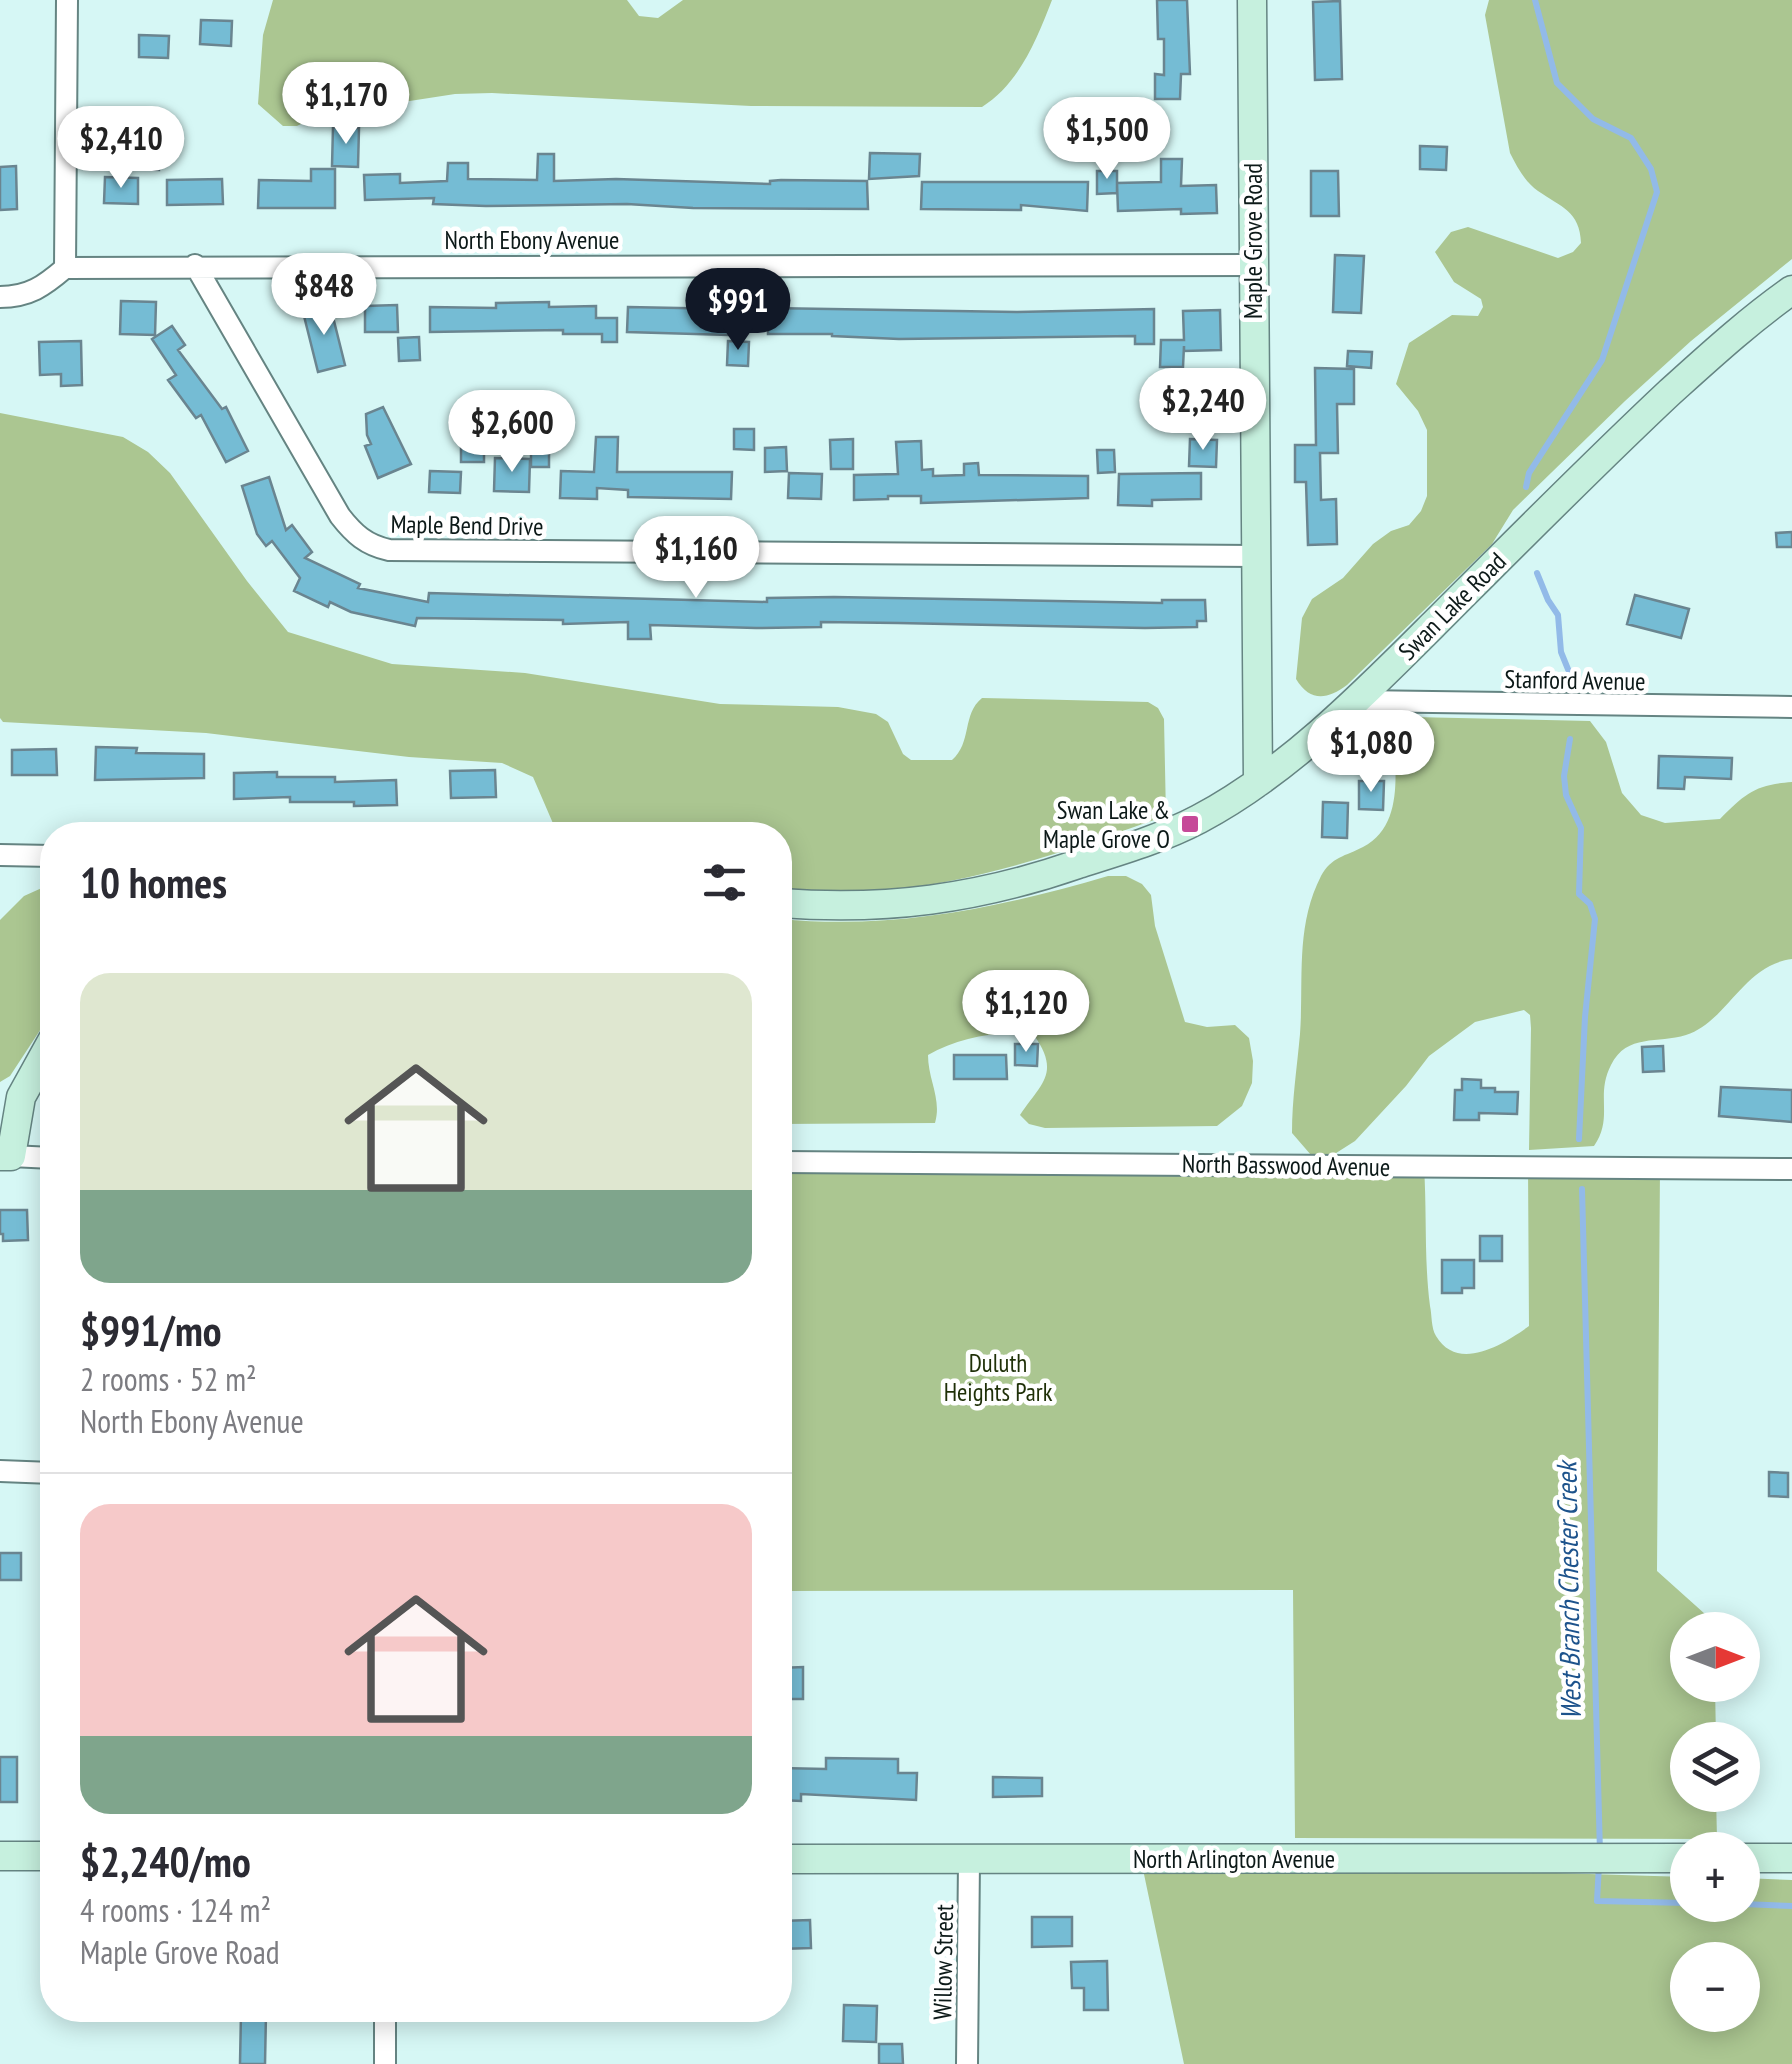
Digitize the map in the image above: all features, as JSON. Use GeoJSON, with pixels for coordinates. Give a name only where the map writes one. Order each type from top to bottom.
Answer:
{"type":"FeatureCollection","features":[{"type":"Feature","properties":{"kind":"street"},"geometry":{"type":"LineString","coordinates":[[0,296],[24,296],[44,286],[65,268],[67,0]]}},
{"type":"Feature","properties":{"kind":"street","name":"Maple Grove Road"},"geometry":{"type":"LineString","coordinates":[[1252,0],[1258,782]]}},
{"type":"Feature","properties":{"kind":"street","name":"Maple Bend Drive"},"geometry":{"type":"LineString","coordinates":[[195,265],[340,516],[361,540],[374,547],[1255,556]]}},
{"type":"Feature","properties":{"kind":"street","name":"North Ebony Avenue"},"geometry":{"type":"LineString","coordinates":[[65,268],[1254,265]]}},
{"type":"Feature","properties":{"kind":"street","name":"Swan Lake Road"},"geometry":{"type":"LineString","coordinates":[[792,904],[916,904],[1045,876],[1166,834],[1200,818],[1258,782],[1358,701],[1614,444],[1745,324],[1792,290]]}},
{"type":"Feature","properties":{"kind":"street","name":"Stanford Avenue"},"geometry":{"type":"LineString","coordinates":[[1358,701],[1792,707]]}},
{"type":"Feature","properties":{"kind":"street"},"geometry":{"type":"LineString","coordinates":[[0,855],[40,856]]}},
{"type":"Feature","properties":{"kind":"street"},"geometry":{"type":"LineString","coordinates":[[40,1063],[21,1097],[5,1156],[40,1157]]}},
{"type":"Feature","properties":{"kind":"street","name":"North Basswood Avenue"},"geometry":{"type":"LineString","coordinates":[[792,1162],[1792,1169]]}},
{"type":"Feature","properties":{"kind":"street"},"geometry":{"type":"LineString","coordinates":[[0,1470],[40,1472]]}},
{"type":"Feature","properties":{"kind":"street"},"geometry":{"type":"LineString","coordinates":[[0,1856],[40,1856]]}},
{"type":"Feature","properties":{"kind":"street","name":"North Arlington Avenue"},"geometry":{"type":"LineString","coordinates":[[792,1859],[1670,1858]]}},
{"type":"Feature","properties":{"kind":"street"},"geometry":{"type":"LineString","coordinates":[[1760,1858],[1792,1858]]}},
{"type":"Feature","properties":{"kind":"street","name":"Willow Street"},"geometry":{"type":"LineString","coordinates":[[967,2064],[970,1860]]}},
{"type":"Feature","properties":{"kind":"street"},"geometry":{"type":"LineString","coordinates":[[385,2022],[385,2064]]}},
{"type":"Feature","properties":{"kind":"green space"},"geometry":{"type":"Polygon","coordinates":[[[273,0],[627,0],[639,16],[658,18],[683,0],[1052,0],[1016,73],[982,107],[751,106],[455,94],[319,115],[297,126],[283,126],[258,104],[263,35],[273,0]]]}},
{"type":"Feature","properties":{"kind":"green space"},"geometry":{"type":"Polygon","coordinates":[[[1489,0],[1792,0],[1792,259],[1625,401],[1513,510],[1492,544],[1347,685],[1333,694],[1313,695],[1296,679],[1302,618],[1312,599],[1343,578],[1373,544],[1391,531],[1409,525],[1427,496],[1427,430],[1418,411],[1396,384],[1409,343],[1452,315],[1478,316],[1483,307],[1481,299],[1454,282],[1435,252],[1451,232],[1468,227],[1558,258],[1573,252],[1581,243],[1573,217],[1529,183],[1510,153],[1485,15],[1489,0]]]}},
{"type":"Feature","properties":{"kind":"green space"},"geometry":{"type":"Polygon","coordinates":[[[0,413],[123,437],[148,452],[170,473],[288,632],[392,664],[525,673],[720,704],[838,707],[876,714],[888,722],[903,754],[911,760],[952,760],[982,698],[1148,702],[1158,708],[1164,719],[1166,816],[1032,861],[950,881],[865,891],[792,890],[792,822],[552,822],[533,777],[502,763],[409,757],[206,733],[3,722],[0,413]]]}},
{"type":"Feature","properties":{"kind":"green space"},"geometry":{"type":"Polygon","coordinates":[[[1413,717],[1590,721],[1606,742],[1622,793],[1641,815],[1665,823],[1720,819],[1752,792],[1792,782],[1792,959],[1761,972],[1700,1028],[1675,1038],[1634,1044],[1618,1055],[1606,1076],[1603,1125],[1594,1146],[1529,1150],[1531,1028],[1530,1015],[1524,1010],[1475,1022],[1429,1056],[1355,1141],[1333,1155],[1311,1155],[1292,1133],[1307,914],[1329,865],[1377,837],[1386,824],[1395,794],[1394,728],[1413,717]]]}},
{"type":"Feature","properties":{"kind":"green space"},"geometry":{"type":"Polygon","coordinates":[[[1108,876],[1126,876],[1142,884],[1151,895],[1155,926],[1185,1022],[1207,1027],[1235,1025],[1249,1038],[1252,1083],[1242,1106],[1217,1126],[1045,1128],[1029,1124],[1020,1115],[1045,1078],[1046,1059],[1034,1035],[1007,1033],[966,1039],[928,1055],[937,1106],[935,1123],[792,1124],[792,920],[905,919],[1027,898],[1108,876]]]}},
{"type":"Feature","properties":{"kind":"green space"},"geometry":{"type":"Polygon","coordinates":[[[40,889],[40,1030],[10,1076],[0,1082],[0,920],[24,896],[40,889]]]}},
{"type":"Feature","properties":{"kind":"green space","name":"Duluth Heights Park"},"geometry":{"type":"Polygon","coordinates":[[[792,1162],[1424,1167],[1433,1329],[1445,1347],[1469,1354],[1494,1347],[1529,1326],[1528,1167],[1660,1168],[1657,1571],[1703,1612],[1670,1612],[1670,1702],[1715,1702],[1716,1722],[1670,1722],[1670,1812],[1716,1812],[1717,1832],[1670,1832],[1670,1839],[1295,1838],[1293,1590],[792,1591],[792,1162]]]}},
{"type":"Feature","properties":{"kind":"green space"},"geometry":{"type":"Polygon","coordinates":[[[1141,1860],[1670,1876],[1670,1922],[1760,1922],[1760,1879],[1792,1880],[1792,2064],[1184,2064],[1141,1860]]]}},
{"type":"Feature","properties":{"kind":"building"},"geometry":{"type":"Polygon","coordinates":[[[1157,0],[1187,0],[1190,74],[1181,74],[1180,99],[1155,99],[1155,74],[1164,75],[1164,39],[1158,39],[1157,0]]]}},
{"type":"Feature","properties":{"kind":"building"},"geometry":{"type":"Polygon","coordinates":[[[1340,1],[1342,79],[1315,80],[1313,2],[1340,1]]]}},
{"type":"Feature","properties":{"kind":"building"},"geometry":{"type":"Polygon","coordinates":[[[201,20],[232,21],[231,46],[200,44],[201,20]]]}},
{"type":"Feature","properties":{"kind":"building"},"geometry":{"type":"Polygon","coordinates":[[[139,35],[169,36],[168,58],[139,57],[139,35]]]}},
{"type":"Feature","properties":{"kind":"building"},"geometry":{"type":"Polygon","coordinates":[[[333,127],[359,128],[358,167],[332,166],[333,127]]]}},
{"type":"Feature","properties":{"kind":"building"},"geometry":{"type":"Polygon","coordinates":[[[136,145],[160,146],[159,170],[135,169],[136,145]]]}},
{"type":"Feature","properties":{"kind":"building"},"geometry":{"type":"Polygon","coordinates":[[[1420,146],[1447,147],[1446,170],[1420,169],[1420,146]]]}},
{"type":"Feature","properties":{"kind":"building"},"geometry":{"type":"Polygon","coordinates":[[[870,153],[920,154],[919,176],[869,179],[870,153]]]}},
{"type":"Feature","properties":{"kind":"building"},"geometry":{"type":"Polygon","coordinates":[[[538,154],[554,154],[554,181],[867,181],[868,209],[627,204],[486,206],[433,204],[434,198],[365,200],[364,175],[400,174],[400,183],[447,181],[448,163],[468,163],[468,179],[537,180],[538,154]]]}},
{"type":"Feature","properties":{"kind":"building"},"geometry":{"type":"Polygon","coordinates":[[[1161,159],[1182,159],[1181,186],[1216,185],[1217,213],[1181,214],[1181,209],[1118,211],[1117,183],[1161,182],[1161,159]]]}},
{"type":"Feature","properties":{"kind":"building"},"geometry":{"type":"Polygon","coordinates":[[[16,166],[17,209],[0,210],[0,167],[16,166]]]}},
{"type":"Feature","properties":{"kind":"building"},"geometry":{"type":"Polygon","coordinates":[[[311,169],[335,169],[335,208],[258,208],[259,180],[311,181],[311,169]]]}},
{"type":"Feature","properties":{"kind":"building"},"geometry":{"type":"Polygon","coordinates":[[[1097,171],[1117,171],[1117,193],[1097,194],[1097,171]]]}},
{"type":"Feature","properties":{"kind":"building"},"geometry":{"type":"Polygon","coordinates":[[[1311,171],[1338,171],[1339,216],[1311,216],[1311,171]]]}},
{"type":"Feature","properties":{"kind":"building"},"geometry":{"type":"Polygon","coordinates":[[[105,177],[138,178],[138,204],[104,203],[105,177]]]}},
{"type":"Feature","properties":{"kind":"building"},"geometry":{"type":"Polygon","coordinates":[[[222,179],[223,204],[167,205],[167,180],[222,179]]]}},
{"type":"Feature","properties":{"kind":"building"},"geometry":{"type":"Polygon","coordinates":[[[922,182],[1088,182],[1087,211],[1021,205],[1021,210],[921,209],[922,182]]]}},
{"type":"Feature","properties":{"kind":"building"},"geometry":{"type":"Polygon","coordinates":[[[1335,255],[1364,256],[1361,313],[1333,312],[1335,255]]]}},
{"type":"Feature","properties":{"kind":"building"},"geometry":{"type":"Polygon","coordinates":[[[121,301],[156,302],[155,335],[120,334],[121,301]]]}},
{"type":"Feature","properties":{"kind":"building"},"geometry":{"type":"Polygon","coordinates":[[[549,302],[549,307],[596,306],[596,318],[617,318],[617,342],[602,342],[602,334],[563,334],[563,330],[430,332],[430,307],[496,308],[496,303],[549,302]]]}},
{"type":"Feature","properties":{"kind":"building"},"geometry":{"type":"Polygon","coordinates":[[[330,305],[345,365],[318,372],[303,312],[330,305]]]}},
{"type":"Feature","properties":{"kind":"building"},"geometry":{"type":"Polygon","coordinates":[[[397,305],[398,332],[365,332],[365,306],[397,305]]]}},
{"type":"Feature","properties":{"kind":"building"},"geometry":{"type":"Polygon","coordinates":[[[628,307],[729,309],[728,335],[627,332],[628,307]]]}},
{"type":"Feature","properties":{"kind":"building"},"geometry":{"type":"Polygon","coordinates":[[[768,308],[1017,312],[1154,309],[1154,344],[1135,344],[1135,336],[899,339],[768,334],[768,308]]]}},
{"type":"Feature","properties":{"kind":"building"},"geometry":{"type":"Polygon","coordinates":[[[1220,310],[1221,350],[1184,351],[1184,346],[1183,367],[1160,367],[1161,340],[1184,340],[1183,311],[1220,310]]]}},
{"type":"Feature","properties":{"kind":"building"},"geometry":{"type":"Polygon","coordinates":[[[172,326],[185,345],[178,350],[222,409],[226,407],[248,451],[226,462],[201,415],[196,418],[168,380],[176,375],[152,339],[172,326]]]}},
{"type":"Feature","properties":{"kind":"building"},"geometry":{"type":"Polygon","coordinates":[[[419,337],[420,360],[399,361],[398,338],[419,337]]]}},
{"type":"Feature","properties":{"kind":"building"},"geometry":{"type":"Polygon","coordinates":[[[81,341],[82,385],[61,386],[61,374],[40,375],[39,342],[81,341]]]}},
{"type":"Feature","properties":{"kind":"building"},"geometry":{"type":"Polygon","coordinates":[[[728,341],[749,342],[748,366],[727,365],[728,341]]]}},
{"type":"Feature","properties":{"kind":"building"},"geometry":{"type":"Polygon","coordinates":[[[1348,351],[1372,352],[1371,368],[1347,366],[1348,351]]]}},
{"type":"Feature","properties":{"kind":"building"},"geometry":{"type":"Polygon","coordinates":[[[1315,368],[1354,369],[1354,404],[1337,404],[1338,453],[1320,453],[1321,500],[1336,499],[1337,544],[1308,545],[1306,482],[1295,482],[1295,445],[1316,445],[1315,368]]]}},
{"type":"Feature","properties":{"kind":"building"},"geometry":{"type":"Polygon","coordinates":[[[383,407],[411,464],[378,478],[365,446],[371,444],[366,414],[383,407]]]}},
{"type":"Feature","properties":{"kind":"building"},"geometry":{"type":"Polygon","coordinates":[[[734,429],[754,429],[754,450],[734,449],[734,429]]]}},
{"type":"Feature","properties":{"kind":"building"},"geometry":{"type":"Polygon","coordinates":[[[461,435],[484,435],[484,462],[461,462],[461,435]]]}},
{"type":"Feature","properties":{"kind":"building"},"geometry":{"type":"Polygon","coordinates":[[[596,437],[618,437],[617,472],[732,472],[731,499],[628,497],[628,490],[597,488],[597,499],[560,498],[561,471],[594,472],[596,437]]]}},
{"type":"Feature","properties":{"kind":"building"},"geometry":{"type":"Polygon","coordinates":[[[853,439],[853,469],[831,469],[830,440],[853,439]]]}},
{"type":"Feature","properties":{"kind":"building"},"geometry":{"type":"Polygon","coordinates":[[[1190,439],[1217,440],[1216,467],[1189,466],[1190,439]]]}},
{"type":"Feature","properties":{"kind":"building"},"geometry":{"type":"Polygon","coordinates":[[[531,441],[549,441],[549,467],[531,467],[531,441]]]}},
{"type":"Feature","properties":{"kind":"building"},"geometry":{"type":"Polygon","coordinates":[[[921,441],[922,470],[933,469],[933,476],[964,475],[964,464],[978,463],[979,475],[1088,476],[1088,498],[921,503],[921,496],[888,496],[854,500],[854,475],[898,474],[896,442],[921,441]]]}},
{"type":"Feature","properties":{"kind":"building"},"geometry":{"type":"Polygon","coordinates":[[[786,447],[787,471],[765,472],[765,448],[786,447]]]}},
{"type":"Feature","properties":{"kind":"building"},"geometry":{"type":"Polygon","coordinates":[[[1097,450],[1114,450],[1115,472],[1098,473],[1097,450]]]}},
{"type":"Feature","properties":{"kind":"building"},"geometry":{"type":"Polygon","coordinates":[[[495,458],[530,459],[529,492],[494,491],[495,458]]]}},
{"type":"Feature","properties":{"kind":"building"},"geometry":{"type":"Polygon","coordinates":[[[430,471],[461,472],[460,493],[429,492],[430,471]]]}},
{"type":"Feature","properties":{"kind":"building"},"geometry":{"type":"Polygon","coordinates":[[[789,473],[822,474],[821,499],[788,498],[789,473]]]}},
{"type":"Feature","properties":{"kind":"building"},"geometry":{"type":"Polygon","coordinates":[[[1201,473],[1201,499],[1152,500],[1152,506],[1118,505],[1119,474],[1201,473]]]}},
{"type":"Feature","properties":{"kind":"building"},"geometry":{"type":"Polygon","coordinates":[[[269,477],[286,530],[292,525],[312,552],[305,558],[360,584],[358,588],[428,602],[429,593],[767,602],[767,598],[834,597],[1162,603],[1205,600],[1206,621],[1197,621],[1197,627],[1145,628],[821,622],[821,627],[650,625],[651,639],[628,639],[628,622],[563,624],[563,620],[417,618],[415,626],[351,612],[330,602],[328,607],[294,591],[300,578],[272,541],[266,546],[257,534],[242,486],[269,477]]]}},
{"type":"Feature","properties":{"kind":"building"},"geometry":{"type":"Polygon","coordinates":[[[1792,532],[1792,547],[1777,547],[1776,533],[1792,532]]]}},
{"type":"Feature","properties":{"kind":"building"},"geometry":{"type":"Polygon","coordinates":[[[1635,595],[1689,609],[1681,638],[1627,624],[1635,595]]]}},
{"type":"Feature","properties":{"kind":"building"},"geometry":{"type":"Polygon","coordinates":[[[96,747],[137,748],[136,753],[204,754],[204,778],[95,780],[96,747]]]}},
{"type":"Feature","properties":{"kind":"building"},"geometry":{"type":"Polygon","coordinates":[[[56,749],[57,775],[12,775],[12,750],[56,749]]]}},
{"type":"Feature","properties":{"kind":"building"},"geometry":{"type":"Polygon","coordinates":[[[1659,756],[1732,758],[1731,779],[1685,777],[1684,789],[1658,788],[1659,756]]]}},
{"type":"Feature","properties":{"kind":"building"},"geometry":{"type":"Polygon","coordinates":[[[495,770],[496,797],[451,798],[450,771],[495,770]]]}},
{"type":"Feature","properties":{"kind":"building"},"geometry":{"type":"Polygon","coordinates":[[[277,772],[277,777],[335,777],[335,782],[396,780],[397,805],[290,802],[290,797],[234,799],[234,773],[277,772]]]}},
{"type":"Feature","properties":{"kind":"building"},"geometry":{"type":"Polygon","coordinates":[[[1359,781],[1384,781],[1383,810],[1359,809],[1359,781]]]}},
{"type":"Feature","properties":{"kind":"building"},"geometry":{"type":"Polygon","coordinates":[[[1323,802],[1348,803],[1347,838],[1322,837],[1323,802]]]}},
{"type":"Feature","properties":{"kind":"building"},"geometry":{"type":"Polygon","coordinates":[[[1015,1044],[1038,1044],[1037,1066],[1015,1065],[1015,1044]]]}},
{"type":"Feature","properties":{"kind":"building"},"geometry":{"type":"Polygon","coordinates":[[[1663,1046],[1664,1071],[1643,1072],[1642,1047],[1663,1046]]]}},
{"type":"Feature","properties":{"kind":"building"},"geometry":{"type":"Polygon","coordinates":[[[954,1055],[1006,1055],[1007,1079],[954,1079],[954,1055]]]}},
{"type":"Feature","properties":{"kind":"building"},"geometry":{"type":"Polygon","coordinates":[[[1462,1079],[1481,1080],[1481,1088],[1495,1088],[1495,1092],[1518,1092],[1517,1114],[1479,1113],[1479,1120],[1454,1120],[1455,1090],[1462,1090],[1462,1079]]]}},
{"type":"Feature","properties":{"kind":"building"},"geometry":{"type":"Polygon","coordinates":[[[1721,1087],[1792,1090],[1792,1122],[1719,1116],[1721,1087]]]}},
{"type":"Feature","properties":{"kind":"building"},"geometry":{"type":"Polygon","coordinates":[[[0,1210],[27,1210],[28,1240],[3,1241],[0,1210]]]}},
{"type":"Feature","properties":{"kind":"building"},"geometry":{"type":"Polygon","coordinates":[[[1480,1236],[1502,1236],[1502,1261],[1480,1261],[1480,1236]]]}},
{"type":"Feature","properties":{"kind":"building"},"geometry":{"type":"Polygon","coordinates":[[[1442,1260],[1474,1260],[1474,1288],[1462,1288],[1462,1293],[1442,1293],[1442,1260]]]}},
{"type":"Feature","properties":{"kind":"building"},"geometry":{"type":"Polygon","coordinates":[[[1769,1472],[1788,1473],[1788,1497],[1769,1496],[1769,1472]]]}},
{"type":"Feature","properties":{"kind":"building"},"geometry":{"type":"Polygon","coordinates":[[[0,1553],[21,1553],[21,1580],[0,1580],[0,1553]]]}},
{"type":"Feature","properties":{"kind":"building"},"geometry":{"type":"Polygon","coordinates":[[[792,1667],[803,1667],[803,1699],[792,1699],[792,1667]]]}},
{"type":"Feature","properties":{"kind":"building"},"geometry":{"type":"Polygon","coordinates":[[[0,1757],[17,1757],[17,1802],[0,1802],[0,1757]]]}},
{"type":"Feature","properties":{"kind":"building"},"geometry":{"type":"Polygon","coordinates":[[[826,1758],[898,1759],[898,1773],[917,1773],[916,1800],[801,1794],[801,1801],[792,1801],[792,1768],[826,1769],[826,1758]]]}},
{"type":"Feature","properties":{"kind":"building"},"geometry":{"type":"Polygon","coordinates":[[[993,1777],[1042,1778],[1042,1796],[993,1797],[993,1777]]]}},
{"type":"Feature","properties":{"kind":"building"},"geometry":{"type":"Polygon","coordinates":[[[1032,1917],[1072,1917],[1072,1946],[1032,1947],[1032,1917]]]}},
{"type":"Feature","properties":{"kind":"building"},"geometry":{"type":"Polygon","coordinates":[[[810,1920],[811,1948],[792,1949],[792,1921],[810,1920]]]}},
{"type":"Feature","properties":{"kind":"building"},"geometry":{"type":"Polygon","coordinates":[[[1107,1961],[1108,2010],[1084,2010],[1084,1988],[1072,1988],[1071,1962],[1107,1961]]]}},
{"type":"Feature","properties":{"kind":"building"},"geometry":{"type":"Polygon","coordinates":[[[844,2005],[877,2006],[876,2042],[843,2041],[844,2005]]]}},
{"type":"Feature","properties":{"kind":"building"},"geometry":{"type":"Polygon","coordinates":[[[241,2022],[266,2022],[265,2064],[240,2064],[241,2022]]]}},
{"type":"Feature","properties":{"kind":"building"},"geometry":{"type":"Polygon","coordinates":[[[879,2044],[902,2044],[903,2064],[879,2064],[879,2044]]]}},
{"type":"Feature","properties":{"kind":"waterway","name":"West Branch Chester Creek"},"geometry":{"type":"LineString","coordinates":[[1526,487],[1529,473],[1602,360],[1657,192],[1651,169],[1631,138],[1593,119],[1557,83],[1535,0]]}},
{"type":"Feature","properties":{"kind":"waterway","name":"West Branch Chester Creek"},"geometry":{"type":"LineString","coordinates":[[1537,573],[1558,615],[1561,652],[1574,684]]}},
{"type":"Feature","properties":{"kind":"waterway","name":"West Branch Chester Creek"},"geometry":{"type":"LineString","coordinates":[[1570,739],[1564,776],[1566,795],[1581,828],[1579,894],[1590,904],[1595,919],[1579,1139]]}},
{"type":"Feature","properties":{"kind":"waterway","name":"West Branch Chester Creek"},"geometry":{"type":"LineString","coordinates":[[1582,1189],[1600,1853]]}},
{"type":"Feature","properties":{"kind":"waterway","name":"West Branch Chester Creek"},"geometry":{"type":"LineString","coordinates":[[1599,1865],[1597,1901],[1670,1903]]}},
{"type":"Feature","properties":{"kind":"waterway","name":"West Branch Chester Creek"},"geometry":{"type":"LineString","coordinates":[[1760,1905],[1792,1906]]}},
{"type":"Feature","properties":{"kind":"place","name":"Swan Lake & Maple Grove O"},"geometry":{"type":"Point","coordinates":[1190,824]}}]}
